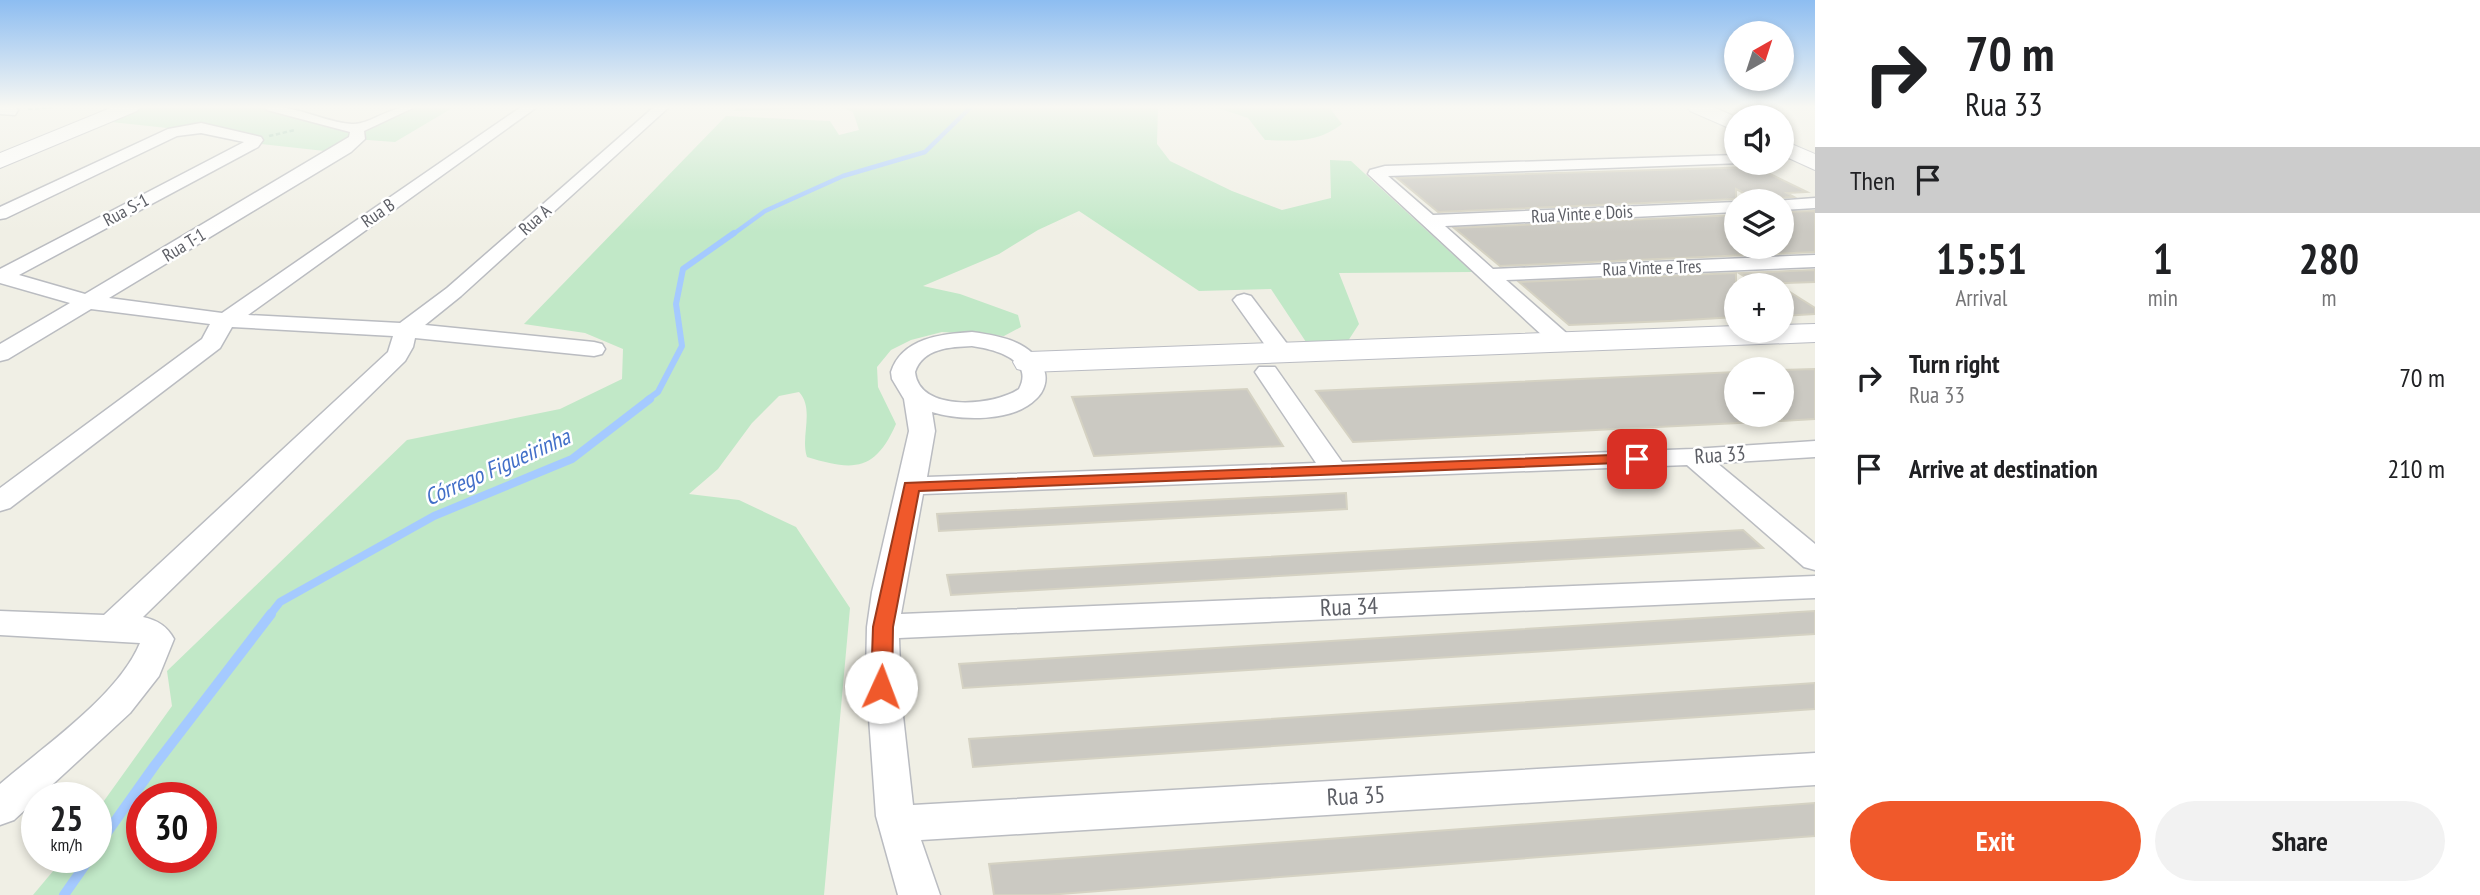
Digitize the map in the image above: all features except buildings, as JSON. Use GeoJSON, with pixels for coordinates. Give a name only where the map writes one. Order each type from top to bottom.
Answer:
{"type":"FeatureCollection","features":[{"type":"Feature","properties":{"kind":"street"},"geometry":{"type":"LineString","coordinates":[[0,161],[29,149]]}},
{"type":"Feature","properties":{"kind":"street"},"geometry":{"type":"LineString","coordinates":[[0,214],[138,149]]}},
{"type":"Feature","properties":{"kind":"street","name":"Rua S-1"},"geometry":{"type":"LineString","coordinates":[[0,276],[241,149]]}},
{"type":"Feature","properties":{"kind":"street","name":"Rua T-1"},"geometry":{"type":"LineString","coordinates":[[0,354],[345,149]]}},
{"type":"Feature","properties":{"kind":"street","name":"Rua B"},"geometry":{"type":"LineString","coordinates":[[0,502],[212,343],[226,320],[470,149]]}},
{"type":"Feature","properties":{"kind":"street","name":"Rua A"},"geometry":{"type":"LineString","coordinates":[[405,330],[454,292],[615,149]]}},
{"type":"Feature","properties":{"kind":"street"},"geometry":{"type":"LineString","coordinates":[[1564,343],[1377,174],[1385,171],[1724,160]]}},
{"type":"Feature","properties":{"kind":"street"},"geometry":{"type":"LineString","coordinates":[[1794,204],[1815,203]]}},
{"type":"Feature","properties":{"kind":"street","name":"Rua Vinte e Dois"},"geometry":{"type":"LineString","coordinates":[[1428,221],[1724,208]]}},
{"type":"Feature","properties":{"kind":"street","name":"Rua Vinte e Tres"},"geometry":{"type":"LineString","coordinates":[[1488,275],[1815,261]]}},
{"type":"Feature","properties":{"kind":"street"},"geometry":{"type":"LineString","coordinates":[[0,276],[88,302],[226,320],[405,330],[594,349]]}},
{"type":"Feature","properties":{"kind":"street"},"geometry":{"type":"LineString","coordinates":[[1244,300],[1275,363],[1334,469]]}},
{"type":"Feature","properties":{"kind":"street"},"geometry":{"type":"LineString","coordinates":[[113,626],[397,356],[402,347],[405,330]]}},
{"type":"Feature","properties":{"kind":"street"},"geometry":{"type":"LineString","coordinates":[[1275,363],[1564,343],[1815,333]]}},
{"type":"Feature","properties":{"kind":"street"},"geometry":{"type":"LineString","coordinates":[[974,339],[1012,348],[1032,371],[1030,392],[1017,402],[975,411],[952,410],[931,403],[915,394],[905,383],[902,371],[912,355],[933,343],[974,339]]}},
{"type":"Feature","properties":{"kind":"street"},"geometry":{"type":"LineString","coordinates":[[1032,371],[1815,349]]}},
{"type":"Feature","properties":{"kind":"street"},"geometry":{"type":"LineString","coordinates":[[915,394],[922,431],[883,627],[881,687],[897,824],[919,895]]}},
{"type":"Feature","properties":{"kind":"street"},"geometry":{"type":"LineString","coordinates":[[922,431],[952,410]]}},
{"type":"Feature","properties":{"kind":"street","name":"Rua 33"},"geometry":{"type":"LineString","coordinates":[[911,486],[1693,457],[1815,449]]}},
{"type":"Feature","properties":{"kind":"street"},"geometry":{"type":"LineString","coordinates":[[1693,457],[1815,560]]}},
{"type":"Feature","properties":{"kind":"street","name":"Rua 34"},"geometry":{"type":"LineString","coordinates":[[883,627],[1815,587]]}},
{"type":"Feature","properties":{"kind":"street"},"geometry":{"type":"LineString","coordinates":[[0,623],[145,629],[158,639],[147,667],[118,703],[0,808]]}},
{"type":"Feature","properties":{"kind":"street","name":"Rua 35"},"geometry":{"type":"LineString","coordinates":[[897,824],[1815,769]]}},
{"type":"Feature","properties":{"kind":"green space"},"geometry":{"type":"Polygon","coordinates":[[[304,149],[339,149],[334,152],[304,149]]]}},
{"type":"Feature","properties":{"kind":"green space"},"geometry":{"type":"Polygon","coordinates":[[[694,149],[1161,149],[1170,161],[1232,191],[1282,210],[1331,198],[1330,160],[1351,161],[1472,272],[1339,273],[1359,324],[1346,344],[1308,345],[1271,289],[1199,291],[1079,211],[1038,230],[999,254],[923,286],[960,294],[1018,315],[1021,327],[1004,336],[942,332],[911,340],[891,350],[877,367],[878,387],[896,424],[888,440],[871,459],[850,465],[807,457],[807,415],[804,399],[799,392],[779,396],[752,423],[718,469],[689,494],[739,500],[796,527],[850,608],[824,895],[33,895],[51,873],[112,873],[112,790],[172,706],[167,671],[407,440],[560,409],[622,379],[623,349],[585,333],[524,324],[694,149]]]}},
{"type":"Feature","properties":{"kind":"waterway","name":"Córrego Figueirinha"},"geometry":{"type":"LineString","coordinates":[[732,235],[765,211],[843,176],[928,149]]}},
{"type":"Feature","properties":{"kind":"waterway","name":"Córrego Figueirinha"},"geometry":{"type":"LineString","coordinates":[[647,400],[658,392],[682,346],[676,304],[683,269],[734,233]]}},
{"type":"Feature","properties":{"kind":"waterway","name":"Córrego Figueirinha"},"geometry":{"type":"LineString","coordinates":[[269,616],[280,602],[434,516],[572,459],[650,399]]}},
{"type":"Feature","properties":{"kind":"waterway","name":"Córrego Figueirinha"},"geometry":{"type":"LineString","coordinates":[[112,825],[271,614]]}},
{"type":"Feature","properties":{"kind":"waterway","name":"Córrego Figueirinha"},"geometry":{"type":"LineString","coordinates":[[64,895],[79,873]]}},
{"type":"Feature","properties":{"kind":"route"},"geometry":{"type":"LineString","coordinates":[[881,687],[883,627],[911,486],[1637,459]]}}]}
